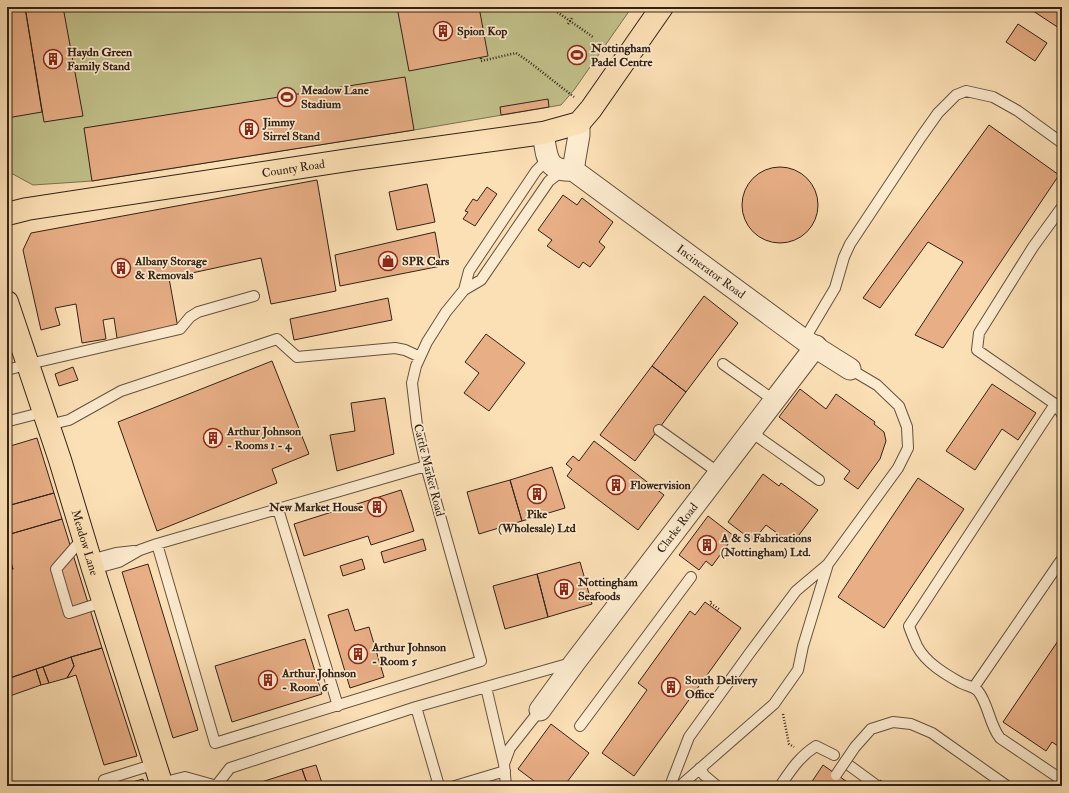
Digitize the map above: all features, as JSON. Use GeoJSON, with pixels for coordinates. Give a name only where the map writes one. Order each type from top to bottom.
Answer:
{"type":"FeatureCollection","features":[{"type":"Feature","properties":{"kind":"highway"},"geometry":{"type":"LineString","coordinates":[[579,123],[591,109],[662,7]]}},
{"type":"Feature","properties":{"kind":"highway","name":"County Road"},"geometry":{"type":"LineString","coordinates":[[7,214],[27,209],[355,159],[543,133],[579,123]]}},
{"type":"Feature","properties":{"kind":"highway","name":"Meadow Lane"},"geometry":{"type":"LineString","coordinates":[[7,302],[46,418],[68,504],[90,558],[160,780]]}},
{"type":"Feature","properties":{"kind":"street"},"geometry":{"type":"LineString","coordinates":[[561,167],[579,135],[579,123]]}},
{"type":"Feature","properties":{"kind":"street"},"geometry":{"type":"LineString","coordinates":[[543,133],[561,167]]}},
{"type":"Feature","properties":{"kind":"street","name":"Incinerator Road"},"geometry":{"type":"LineString","coordinates":[[561,167],[850,370]]}},
{"type":"Feature","properties":{"kind":"street","name":"Clarke Road"},"geometry":{"type":"LineString","coordinates":[[540,710],[775,401],[810,343]]}},
{"type":"Feature","properties":{"kind":"lane"},"geometry":{"type":"LineString","coordinates":[[810,343],[835,288],[844,257],[850,244],[921,136],[938,113],[956,95],[966,91],[993,97],[1018,111],[1062,143]]}},
{"type":"Feature","properties":{"kind":"lane","name":"Cattle Market Road"},"geometry":{"type":"LineString","coordinates":[[338,706],[481,661],[426,466],[417,425],[412,383],[416,366],[427,342],[446,312],[464,290],[481,280],[549,181],[561,167]]}},
{"type":"Feature","properties":{"kind":"lane","name":"Cattle Market Road"},"geometry":{"type":"LineString","coordinates":[[464,290],[469,271],[536,171],[561,167]]}},
{"type":"Feature","properties":{"kind":"lane"},"geometry":{"type":"LineString","coordinates":[[1062,207],[1033,246],[979,333],[977,350],[1055,404],[1062,414]]}},
{"type":"Feature","properties":{"kind":"lane"},"geometry":{"type":"LineString","coordinates":[[7,370],[180,329],[190,317],[198,312],[254,296]]}},
{"type":"Feature","properties":{"kind":"lane"},"geometry":{"type":"LineString","coordinates":[[8,419],[46,418],[69,420],[121,391],[277,339],[297,357],[395,348],[405,350],[420,357]]}},
{"type":"Feature","properties":{"kind":"lane"},"geometry":{"type":"LineString","coordinates":[[723,364],[775,401]]}},
{"type":"Feature","properties":{"kind":"lane"},"geometry":{"type":"LineString","coordinates":[[670,786],[689,737],[748,654],[796,591],[828,564],[898,468],[908,448],[907,427],[899,406],[877,385],[850,370]]}},
{"type":"Feature","properties":{"kind":"lane"},"geometry":{"type":"LineString","coordinates":[[1055,404],[909,626],[917,647],[933,665],[963,684],[977,690],[986,703],[995,732],[1000,738],[1062,780]]}},
{"type":"Feature","properties":{"kind":"lane"},"geometry":{"type":"LineString","coordinates":[[659,430],[719,473]]}},
{"type":"Feature","properties":{"kind":"lane"},"geometry":{"type":"LineString","coordinates":[[751,432],[819,480]]}},
{"type":"Feature","properties":{"kind":"lane"},"geometry":{"type":"LineString","coordinates":[[103,602],[69,613],[56,569],[76,546],[90,558],[140,550],[426,466]]}},
{"type":"Feature","properties":{"kind":"lane"},"geometry":{"type":"LineString","coordinates":[[157,544],[215,743],[338,706],[278,509]]}},
{"type":"Feature","properties":{"kind":"lane"},"geometry":{"type":"LineString","coordinates":[[974,688],[1062,559]]}},
{"type":"Feature","properties":{"kind":"lane"},"geometry":{"type":"LineString","coordinates":[[680,786],[774,704],[798,670],[803,646],[828,564]]}},
{"type":"Feature","properties":{"kind":"lane"},"geometry":{"type":"LineString","coordinates":[[580,726],[691,577]]}},
{"type":"Feature","properties":{"kind":"lane"},"geometry":{"type":"LineString","coordinates":[[104,780],[160,780],[185,777],[216,786],[230,768],[416,707],[575,662]]}},
{"type":"Feature","properties":{"kind":"lane"},"geometry":{"type":"LineString","coordinates":[[486,687],[504,768],[506,786]]}},
{"type":"Feature","properties":{"kind":"lane"},"geometry":{"type":"LineString","coordinates":[[416,707],[439,786]]}},
{"type":"Feature","properties":{"kind":"lane"},"geometry":{"type":"LineString","coordinates":[[504,768],[510,748],[540,710]]}},
{"type":"Feature","properties":{"kind":"lane"},"geometry":{"type":"LineString","coordinates":[[836,775],[855,747],[871,729],[893,722],[911,724],[932,733],[1007,786]]}},
{"type":"Feature","properties":{"kind":"lane"},"geometry":{"type":"LineString","coordinates":[[780,786],[794,765],[816,746],[834,755]]}},
{"type":"Feature","properties":{"kind":"lane"},"geometry":{"type":"LineString","coordinates":[[850,766],[876,785]]}},
{"type":"Feature","properties":{"kind":"lane"},"geometry":{"type":"LineString","coordinates":[[455,786],[504,768]]}},
{"type":"Feature","properties":{"kind":"lane"},"geometry":{"type":"LineString","coordinates":[[700,768],[704,775],[717,786]]}},
{"type":"Feature","properties":{"kind":"path"},"geometry":{"type":"LineString","coordinates":[[550,7],[569,23],[593,37]]}},
{"type":"Feature","properties":{"kind":"path"},"geometry":{"type":"LineString","coordinates":[[606,7],[612,11]]}},
{"type":"Feature","properties":{"kind":"path"},"geometry":{"type":"LineString","coordinates":[[569,23],[572,18]]}},
{"type":"Feature","properties":{"kind":"path"},"geometry":{"type":"LineString","coordinates":[[481,58],[481,61],[516,53],[574,97]]}},
{"type":"Feature","properties":{"kind":"path"},"geometry":{"type":"LineString","coordinates":[[711,601],[710,602],[719,609],[718,611]]}},
{"type":"Feature","properties":{"kind":"path"},"geometry":{"type":"LineString","coordinates":[[774,704],[783,713],[789,744],[805,754]]}},
{"type":"Feature","properties":{"kind":"shaded area","name":"Meadow Lane Stadium"},"geometry":{"type":"Polygon","coordinates":[[[7,7],[632,7],[574,90],[561,105],[92,181],[33,185],[7,171],[7,7]]]}},
{"type":"Feature","properties":{"kind":"building"},"geometry":{"type":"Polygon","coordinates":[[[7,7],[25,7],[42,112],[7,118],[7,7]]]}},
{"type":"Feature","properties":{"kind":"building","name":"Haydn Green Family Stand"},"geometry":{"type":"Polygon","coordinates":[[[25,7],[63,7],[83,116],[44,122],[25,7]]]}},
{"type":"Feature","properties":{"kind":"building","name":"Spion Kop"},"geometry":{"type":"Polygon","coordinates":[[[397,7],[479,7],[488,56],[409,71],[397,7]]]}},
{"type":"Feature","properties":{"kind":"building"},"geometry":{"type":"Polygon","coordinates":[[[1027,7],[1053,7],[1062,13],[1062,30],[1027,7]]]}},
{"type":"Feature","properties":{"kind":"building"},"geometry":{"type":"Polygon","coordinates":[[[1018,24],[1047,43],[1035,61],[1006,42],[1018,24]]]}},
{"type":"Feature","properties":{"kind":"building","name":"Jimmy Sirrel Stand"},"geometry":{"type":"Polygon","coordinates":[[[405,77],[414,130],[92,181],[84,128],[405,77]]]}},
{"type":"Feature","properties":{"kind":"building"},"geometry":{"type":"Polygon","coordinates":[[[548,99],[549,107],[501,115],[500,107],[548,99]]]}},
{"type":"Feature","properties":{"kind":"building"},"geometry":{"type":"Polygon","coordinates":[[[989,125],[1059,175],[943,348],[915,335],[963,262],[928,242],[880,308],[863,298],[989,125]]]}},
{"type":"Feature","properties":{"kind":"building"},"geometry":{"type":"Polygon","coordinates":[[[780,167],[794,170],[807,178],[815,191],[818,205],[815,219],[807,232],[794,240],[780,243],[766,240],[753,232],[745,219],[742,205],[745,191],[753,178],[766,170],[780,167]]]}},
{"type":"Feature","properties":{"kind":"building","name":"Albany Storage & Removals"},"geometry":{"type":"Polygon","coordinates":[[[317,180],[336,291],[271,304],[261,258],[169,278],[178,328],[117,338],[114,318],[103,320],[106,339],[82,343],[76,304],[55,308],[60,325],[41,330],[23,250],[31,233],[317,180]]]}},
{"type":"Feature","properties":{"kind":"building"},"geometry":{"type":"Polygon","coordinates":[[[427,184],[435,222],[397,230],[389,192],[427,184]]]}},
{"type":"Feature","properties":{"kind":"building"},"geometry":{"type":"Polygon","coordinates":[[[487,187],[497,194],[475,226],[463,219],[468,212],[465,211],[473,199],[477,201],[487,187]]]}},
{"type":"Feature","properties":{"kind":"building"},"geometry":{"type":"Polygon","coordinates":[[[563,195],[577,205],[582,198],[613,222],[599,242],[605,247],[590,267],[583,262],[579,268],[547,246],[552,240],[538,230],[563,195]]]}},
{"type":"Feature","properties":{"kind":"building","name":"SPR Cars"},"geometry":{"type":"Polygon","coordinates":[[[435,232],[441,266],[340,286],[335,255],[435,232]]]}},
{"type":"Feature","properties":{"kind":"building"},"geometry":{"type":"Polygon","coordinates":[[[704,296],[738,323],[686,392],[652,366],[704,296]]]}},
{"type":"Feature","properties":{"kind":"building"},"geometry":{"type":"Polygon","coordinates":[[[388,298],[392,320],[294,340],[290,319],[388,298]]]}},
{"type":"Feature","properties":{"kind":"building"},"geometry":{"type":"Polygon","coordinates":[[[486,334],[525,363],[489,411],[464,393],[479,373],[465,362],[486,334]]]}},
{"type":"Feature","properties":{"kind":"building","name":"Arthur Johnson - Rooms 1 - 4"},"geometry":{"type":"Polygon","coordinates":[[[272,361],[309,454],[272,469],[277,483],[157,531],[118,422],[272,361]]]}},
{"type":"Feature","properties":{"kind":"building"},"geometry":{"type":"Polygon","coordinates":[[[652,366],[686,392],[635,461],[600,435],[652,366]]]}},
{"type":"Feature","properties":{"kind":"building"},"geometry":{"type":"Polygon","coordinates":[[[73,367],[78,380],[59,386],[55,374],[73,367]]]}},
{"type":"Feature","properties":{"kind":"building"},"geometry":{"type":"Polygon","coordinates":[[[992,384],[1036,413],[1018,440],[1002,429],[975,470],[946,451],[992,384]]]}},
{"type":"Feature","properties":{"kind":"building"},"geometry":{"type":"Polygon","coordinates":[[[800,389],[826,409],[836,394],[875,422],[874,424],[884,432],[886,441],[880,459],[858,489],[844,479],[850,471],[779,417],[800,389]]]}},
{"type":"Feature","properties":{"kind":"building"},"geometry":{"type":"Polygon","coordinates":[[[385,398],[394,454],[337,471],[330,435],[355,431],[351,403],[385,398]]]}},
{"type":"Feature","properties":{"kind":"building"},"geometry":{"type":"Polygon","coordinates":[[[37,438],[54,493],[7,506],[7,447],[37,438]]]}},
{"type":"Feature","properties":{"kind":"building","name":"Flowervision"},"geometry":{"type":"Polygon","coordinates":[[[594,441],[664,495],[638,530],[567,476],[572,469],[566,464],[573,456],[579,461],[594,441]]]}},
{"type":"Feature","properties":{"kind":"building","name":"Pike (Wholesale) Ltd"},"geometry":{"type":"Polygon","coordinates":[[[552,467],[565,508],[522,521],[510,480],[552,467]]]}},
{"type":"Feature","properties":{"kind":"building"},"geometry":{"type":"Polygon","coordinates":[[[763,474],[779,486],[781,483],[818,510],[792,544],[766,525],[753,541],[728,522],[763,474]]]}},
{"type":"Feature","properties":{"kind":"building"},"geometry":{"type":"Polygon","coordinates":[[[918,478],[964,509],[884,628],[838,597],[918,478]]]}},
{"type":"Feature","properties":{"kind":"building"},"geometry":{"type":"Polygon","coordinates":[[[510,480],[522,521],[479,534],[467,492],[510,480]]]}},
{"type":"Feature","properties":{"kind":"building","name":"New Market House"},"geometry":{"type":"Polygon","coordinates":[[[401,490],[414,531],[371,545],[368,536],[304,556],[294,524],[401,490]]]}},
{"type":"Feature","properties":{"kind":"building"},"geometry":{"type":"Polygon","coordinates":[[[54,493],[62,519],[7,535],[7,506],[54,493]]]}},
{"type":"Feature","properties":{"kind":"building","name":"A & S Fabrications (Nottingham) Ltd."},"geometry":{"type":"Polygon","coordinates":[[[708,516],[734,536],[712,566],[706,561],[699,570],[679,555],[708,516]]]}},
{"type":"Feature","properties":{"kind":"building"},"geometry":{"type":"Polygon","coordinates":[[[62,519],[102,648],[7,679],[7,571],[13,569],[7,550],[7,535],[62,519]]]}},
{"type":"Feature","properties":{"kind":"building"},"geometry":{"type":"Polygon","coordinates":[[[423,539],[426,550],[384,563],[381,552],[423,539]]]}},
{"type":"Feature","properties":{"kind":"building"},"geometry":{"type":"Polygon","coordinates":[[[7,550],[13,569],[7,571],[7,550]]]}},
{"type":"Feature","properties":{"kind":"building"},"geometry":{"type":"Polygon","coordinates":[[[362,559],[365,569],[343,576],[340,566],[362,559]]]}},
{"type":"Feature","properties":{"kind":"building","name":"Nottingham Seafoods"},"geometry":{"type":"Polygon","coordinates":[[[580,562],[592,604],[548,617],[537,574],[580,562]]]}},
{"type":"Feature","properties":{"kind":"building"},"geometry":{"type":"Polygon","coordinates":[[[148,564],[198,730],[173,738],[122,572],[148,564]]]}},
{"type":"Feature","properties":{"kind":"building"},"geometry":{"type":"Polygon","coordinates":[[[537,574],[548,617],[505,629],[493,586],[537,574]]]}},
{"type":"Feature","properties":{"kind":"building","name":"South Delivery Office"},"geometry":{"type":"Polygon","coordinates":[[[705,602],[741,628],[634,776],[602,753],[647,690],[638,683],[690,611],[695,615],[705,602]]]}},
{"type":"Feature","properties":{"kind":"building","name":"Arthur Johnson - Room 5"},"geometry":{"type":"Polygon","coordinates":[[[348,609],[355,631],[369,627],[384,677],[350,688],[328,615],[348,609]]]}},
{"type":"Feature","properties":{"kind":"building"},"geometry":{"type":"Polygon","coordinates":[[[1062,635],[1062,741],[1058,746],[1052,742],[1046,751],[1003,722],[1062,635]]]}},
{"type":"Feature","properties":{"kind":"building","name":"Arthur Johnson - Room 6"},"geometry":{"type":"Polygon","coordinates":[[[305,639],[322,694],[232,722],[215,666],[305,639]]]}},
{"type":"Feature","properties":{"kind":"building"},"geometry":{"type":"Polygon","coordinates":[[[102,648],[137,756],[104,765],[76,675],[67,678],[74,666],[71,657],[102,648]]]}},
{"type":"Feature","properties":{"kind":"building"},"geometry":{"type":"Polygon","coordinates":[[[71,657],[74,666],[67,678],[49,683],[43,667],[71,657]]]}},
{"type":"Feature","properties":{"kind":"building"},"geometry":{"type":"Polygon","coordinates":[[[43,667],[49,683],[41,685],[36,669],[43,667]]]}},
{"type":"Feature","properties":{"kind":"building"},"geometry":{"type":"Polygon","coordinates":[[[36,669],[41,685],[7,697],[7,679],[36,669]]]}},
{"type":"Feature","properties":{"kind":"building"},"geometry":{"type":"Polygon","coordinates":[[[551,724],[589,753],[564,786],[536,786],[538,784],[518,769],[551,724]]]}},
{"type":"Feature","properties":{"kind":"building"},"geometry":{"type":"Polygon","coordinates":[[[316,765],[323,786],[308,786],[302,769],[316,765]]]}},
{"type":"Feature","properties":{"kind":"building"},"geometry":{"type":"Polygon","coordinates":[[[823,765],[853,786],[809,786],[823,765]]]}},
{"type":"Feature","properties":{"kind":"building"},"geometry":{"type":"Polygon","coordinates":[[[302,769],[308,786],[249,786],[302,769]]]}},
{"type":"Feature","properties":{"kind":"building"},"geometry":{"type":"Polygon","coordinates":[[[143,779],[145,786],[118,786],[143,779]]]}},
{"type":"Feature","properties":{"kind":"building"},"geometry":{"type":"Polygon","coordinates":[[[880,780],[889,786],[876,786],[880,780]]]}},
{"type":"Feature","properties":{"kind":"place","name":"Spion Kop"},"geometry":{"type":"Point","coordinates":[443,31]}},
{"type":"Feature","properties":{"kind":"place","name":"Nottingham Padel Centre"},"geometry":{"type":"Point","coordinates":[577,55]}},
{"type":"Feature","properties":{"kind":"place","name":"Haydn Green Family Stand"},"geometry":{"type":"Point","coordinates":[53,59]}},
{"type":"Feature","properties":{"kind":"place","name":"Meadow Lane Stadium"},"geometry":{"type":"Point","coordinates":[287,97]}},
{"type":"Feature","properties":{"kind":"place","name":"Jimmy Sirrel Stand"},"geometry":{"type":"Point","coordinates":[249,129]}},
{"type":"Feature","properties":{"kind":"place","name":"SPR Cars"},"geometry":{"type":"Point","coordinates":[388,261]}},
{"type":"Feature","properties":{"kind":"place","name":"Albany Storage & Removals"},"geometry":{"type":"Point","coordinates":[121,268]}},
{"type":"Feature","properties":{"kind":"place","name":"Arthur Johnson - Rooms 1 - 4"},"geometry":{"type":"Point","coordinates":[213,438]}},
{"type":"Feature","properties":{"kind":"place","name":"Flowervision"},"geometry":{"type":"Point","coordinates":[616,485]}},
{"type":"Feature","properties":{"kind":"place","name":"Pike (Wholesale) Ltd"},"geometry":{"type":"Point","coordinates":[537,494]}},
{"type":"Feature","properties":{"kind":"place","name":"New Market House"},"geometry":{"type":"Point","coordinates":[377,507]}},
{"type":"Feature","properties":{"kind":"place","name":"A & S Fabrications (Nottingham) Ltd."},"geometry":{"type":"Point","coordinates":[707,545]}},
{"type":"Feature","properties":{"kind":"place","name":"Nottingham Seafoods"},"geometry":{"type":"Point","coordinates":[564,589]}},
{"type":"Feature","properties":{"kind":"place","name":"Arthur Johnson - Room 5"},"geometry":{"type":"Point","coordinates":[358,654]}},
{"type":"Feature","properties":{"kind":"place","name":"Arthur Johnson - Room 6"},"geometry":{"type":"Point","coordinates":[268,680]}},
{"type":"Feature","properties":{"kind":"place","name":"South Delivery Office"},"geometry":{"type":"Point","coordinates":[671,687]}}]}
